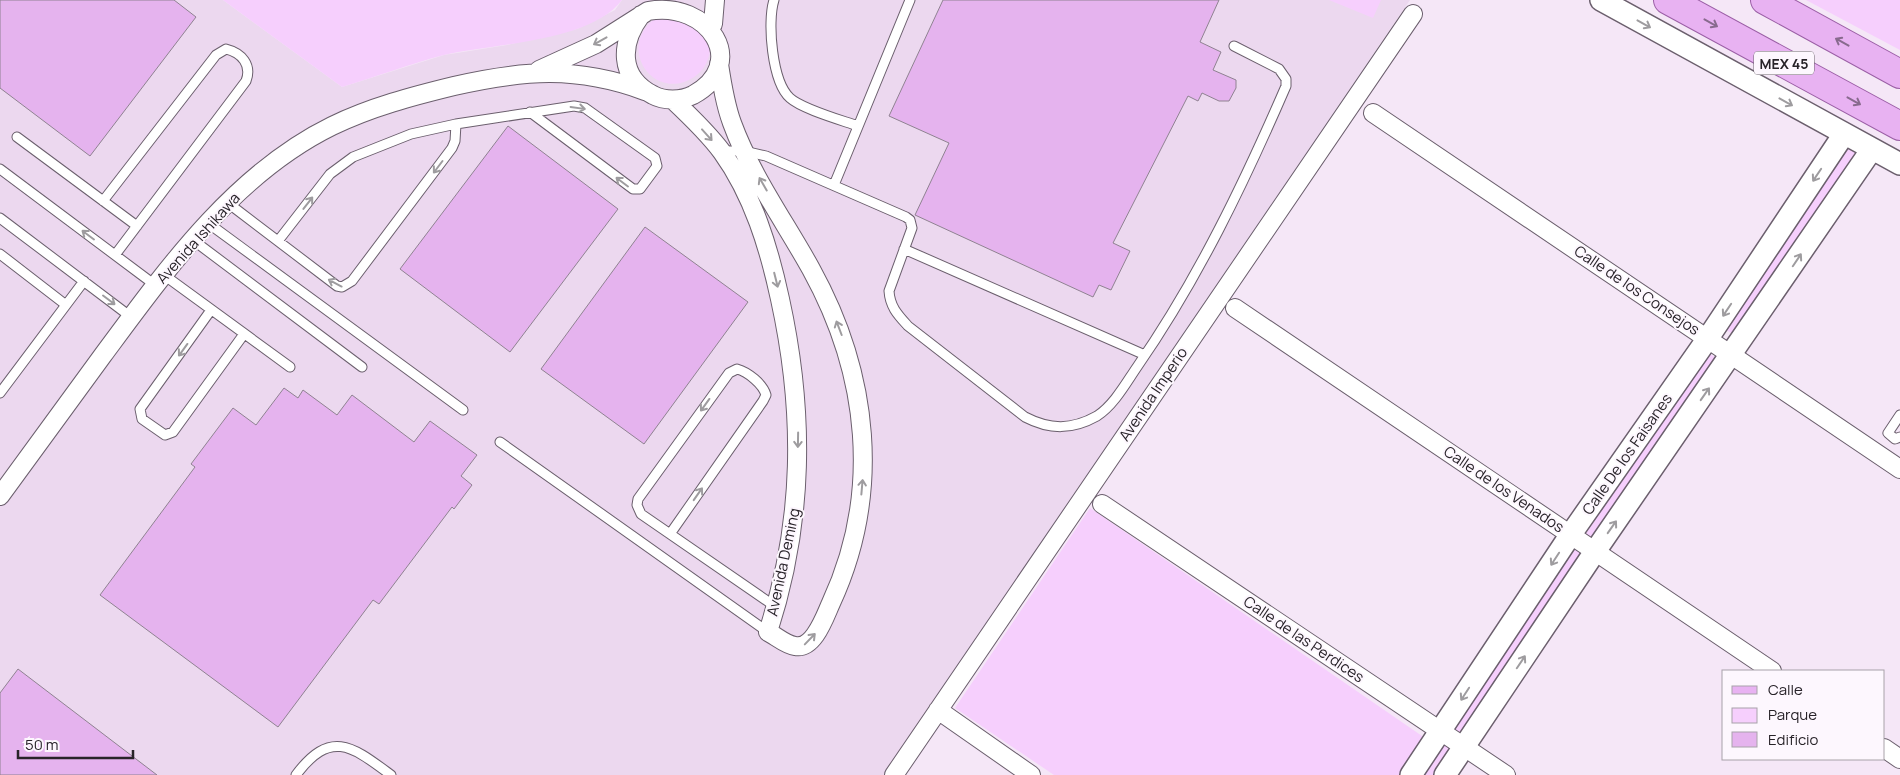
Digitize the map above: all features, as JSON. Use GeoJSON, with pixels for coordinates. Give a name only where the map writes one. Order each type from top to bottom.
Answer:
{"type":"FeatureCollection","features":[{"type":"Feature","properties":{"kind":"main road","name":"MEX 45"},"geometry":{"type":"LineString","coordinates":[[1668,0],[1900,126]]}},
{"type":"Feature","properties":{"kind":"main road","name":"MEX 45"},"geometry":{"type":"LineString","coordinates":[[1775,4],[1900,74]]}},
{"type":"Feature","properties":{"kind":"street"},"geometry":{"type":"LineString","coordinates":[[673,100],[688,97],[702,90],[713,78],[719,64],[718,38],[713,24],[715,0]]}},
{"type":"Feature","properties":{"kind":"street"},"geometry":{"type":"LineString","coordinates":[[1601,0],[1900,164]]}},
{"type":"Feature","properties":{"kind":"street","name":"Avenida Ishikawa"},"geometry":{"type":"LineString","coordinates":[[534,72],[596,44],[652,8],[671,4],[687,6],[701,13],[713,24]]}},
{"type":"Feature","properties":{"kind":"street"},"geometry":{"type":"LineString","coordinates":[[645,91],[633,79],[626,63],[625,46],[630,29],[652,8]]}},
{"type":"Feature","properties":{"kind":"street","name":"Avenida Imperio"},"geometry":{"type":"LineString","coordinates":[[894,775],[1413,14]]}},
{"type":"Feature","properties":{"kind":"street","name":"Avenida Deming"},"geometry":{"type":"LineString","coordinates":[[673,100],[722,151],[741,182],[767,246],[792,360],[798,430],[797,489],[790,545],[776,608],[768,632],[794,646],[803,646],[812,639],[820,628],[834,597],[852,547],[863,488],[862,424],[850,356],[829,302],[744,151],[729,116],[723,94],[719,64]]}},
{"type":"Feature","properties":{"kind":"street","name":"Avenida Ishikawa"},"geometry":{"type":"LineString","coordinates":[[0,496],[131,317],[193,240],[228,203],[290,151],[331,127],[367,111],[414,96],[470,82],[534,72],[593,75],[645,91],[658,98],[673,100]]}},
{"type":"Feature","properties":{"kind":"street","name":"Calle de los Consejos"},"geometry":{"type":"LineString","coordinates":[[1373,113],[1900,469]]}},
{"type":"Feature","properties":{"kind":"street","name":"Calle De los Faisanes"},"geometry":{"type":"LineString","coordinates":[[1411,775],[1571,534],[1708,338],[1844,134]]}},
{"type":"Feature","properties":{"kind":"street","name":"Calle De los Faisanes"},"geometry":{"type":"LineString","coordinates":[[1446,775],[1596,550],[1872,149]]}},
{"type":"Feature","properties":{"kind":"street","name":"Calle de los Venados"},"geometry":{"type":"LineString","coordinates":[[1235,308],[1596,550],[1771,670]]}},
{"type":"Feature","properties":{"kind":"street","name":"Calle de las Perdices"},"geometry":{"type":"LineString","coordinates":[[1102,504],[1506,775]]}},
{"type":"Feature","properties":{"kind":"street"},"geometry":{"type":"LineString","coordinates":[[938,710],[1031,775]]}},
{"type":"Feature","properties":{"kind":"street"},"geometry":{"type":"LineString","coordinates":[[1885,749],[1900,759]]}},
{"type":"Feature","properties":{"kind":"lane"},"geometry":{"type":"LineString","coordinates":[[774,0],[770,20],[771,36],[776,70],[785,93],[799,104],[858,126]]}},
{"type":"Feature","properties":{"kind":"lane"},"geometry":{"type":"LineString","coordinates":[[834,184],[910,0]]}},
{"type":"Feature","properties":{"kind":"lane"},"geometry":{"type":"LineString","coordinates":[[722,151],[744,151],[766,156],[834,184],[910,220],[912,228],[889,291],[890,301],[896,313],[908,326],[1025,417],[1042,426],[1060,427],[1079,424],[1098,415],[1114,399],[1145,355],[1188,286],[1250,168],[1286,86],[1286,79],[1279,69],[1234,46]]}},
{"type":"Feature","properties":{"kind":"lane"},"geometry":{"type":"LineString","coordinates":[[103,201],[210,60],[226,49],[232,51],[248,66],[249,72],[246,81],[115,255]]}},
{"type":"Feature","properties":{"kind":"lane"},"geometry":{"type":"LineString","coordinates":[[278,241],[330,174],[341,164],[410,134],[456,124],[530,112],[574,106],[585,108],[655,158],[657,166],[640,189],[633,189],[530,112]]}},
{"type":"Feature","properties":{"kind":"lane"},"geometry":{"type":"LineString","coordinates":[[228,203],[337,286],[348,285],[452,148],[455,140],[456,124]]}},
{"type":"Feature","properties":{"kind":"lane"},"geometry":{"type":"LineString","coordinates":[[17,137],[137,226]]}},
{"type":"Feature","properties":{"kind":"lane"},"geometry":{"type":"LineString","coordinates":[[0,169],[115,255],[211,310],[290,367]]}},
{"type":"Feature","properties":{"kind":"lane"},"geometry":{"type":"LineString","coordinates":[[0,218],[131,317]]}},
{"type":"Feature","properties":{"kind":"lane"},"geometry":{"type":"LineString","coordinates":[[208,223],[462,410]]}},
{"type":"Feature","properties":{"kind":"lane"},"geometry":{"type":"LineString","coordinates":[[193,240],[362,368]]}},
{"type":"Feature","properties":{"kind":"lane"},"geometry":{"type":"LineString","coordinates":[[904,249],[1145,355]]}},
{"type":"Feature","properties":{"kind":"lane"},"geometry":{"type":"LineString","coordinates":[[0,254],[66,305]]}},
{"type":"Feature","properties":{"kind":"lane"},"geometry":{"type":"LineString","coordinates":[[0,393],[84,281]]}},
{"type":"Feature","properties":{"kind":"lane"},"geometry":{"type":"LineString","coordinates":[[211,310],[140,409],[140,416],[164,435],[171,434],[244,334]]}},
{"type":"Feature","properties":{"kind":"lane"},"geometry":{"type":"LineString","coordinates":[[670,534],[766,395],[762,386],[741,370],[736,369],[729,373],[638,499],[637,505],[641,514],[776,608]]}},
{"type":"Feature","properties":{"kind":"lane"},"geometry":{"type":"LineString","coordinates":[[1900,415],[1888,433],[1895,439],[1900,437]]}},
{"type":"Feature","properties":{"kind":"lane"},"geometry":{"type":"LineString","coordinates":[[500,442],[768,632]]}},
{"type":"Feature","properties":{"kind":"lane"},"geometry":{"type":"LineString","coordinates":[[296,775],[314,755],[326,748],[339,746],[349,747],[360,753],[391,775]]}},
{"type":"Feature","properties":{"kind":"shaded area"},"geometry":{"type":"Polygon","coordinates":[[[0,0],[223,0],[342,87],[444,55],[507,45],[577,29],[615,10],[622,0],[1410,0],[884,775],[0,775],[0,0]]]}},
{"type":"Feature","properties":{"kind":"green space"},"geometry":{"type":"Polygon","coordinates":[[[223,0],[622,0],[607,14],[587,25],[564,33],[513,44],[444,55],[342,87],[223,0]]]}},
{"type":"Feature","properties":{"kind":"green space"},"geometry":{"type":"Polygon","coordinates":[[[1329,0],[1381,0],[1373,18],[1329,0]]]}},
{"type":"Feature","properties":{"kind":"green space"},"geometry":{"type":"Polygon","coordinates":[[[1806,0],[1900,0],[1900,50],[1806,0]]]}},
{"type":"Feature","properties":{"kind":"green space"},"geometry":{"type":"Polygon","coordinates":[[[661,14],[703,27],[708,41],[710,52],[705,65],[699,73],[683,82],[668,83],[655,79],[645,69],[639,56],[639,42],[646,27],[661,14]]]}},
{"type":"Feature","properties":{"kind":"green space"},"geometry":{"type":"Polygon","coordinates":[[[1848,147],[1858,154],[1735,336],[1725,329],[1848,147]]]}},
{"type":"Feature","properties":{"kind":"green space"},"geometry":{"type":"Polygon","coordinates":[[[1708,353],[1718,359],[1595,541],[1585,535],[1708,353]]]}},
{"type":"Feature","properties":{"kind":"green space"},"geometry":{"type":"Polygon","coordinates":[[[1090,508],[1425,738],[1400,775],[1054,775],[955,708],[1090,508]]]}},
{"type":"Feature","properties":{"kind":"green space"},"geometry":{"type":"Polygon","coordinates":[[[1577,547],[1586,554],[1464,736],[1454,729],[1577,547]]]}},
{"type":"Feature","properties":{"kind":"green space"},"geometry":{"type":"Polygon","coordinates":[[[1441,742],[1454,751],[1437,775],[1418,775],[1441,742]]]}},
{"type":"Feature","properties":{"kind":"building"},"geometry":{"type":"Polygon","coordinates":[[[0,0],[174,0],[196,17],[90,156],[0,88],[0,0]]]}},
{"type":"Feature","properties":{"kind":"building"},"geometry":{"type":"Polygon","coordinates":[[[943,0],[1219,0],[1200,42],[1221,52],[1213,70],[1236,80],[1236,88],[1229,101],[1219,101],[1202,93],[1198,101],[1188,96],[1113,243],[1130,251],[1111,290],[1099,285],[1093,297],[915,215],[949,143],[889,116],[943,0]]]}},
{"type":"Feature","properties":{"kind":"building"},"geometry":{"type":"Polygon","coordinates":[[[508,126],[618,209],[510,352],[400,269],[508,126]]]}},
{"type":"Feature","properties":{"kind":"building"},"geometry":{"type":"Polygon","coordinates":[[[645,227],[748,302],[644,444],[541,369],[645,227]]]}},
{"type":"Feature","properties":{"kind":"building"},"geometry":{"type":"Polygon","coordinates":[[[284,388],[298,398],[303,390],[337,415],[352,395],[414,442],[430,421],[477,455],[461,476],[472,485],[454,509],[452,507],[379,604],[373,600],[278,727],[100,595],[195,467],[191,464],[233,408],[256,425],[284,388]]]}},
{"type":"Feature","properties":{"kind":"building"},"geometry":{"type":"Polygon","coordinates":[[[18,669],[157,775],[0,775],[0,693],[18,669]]]}}]}
